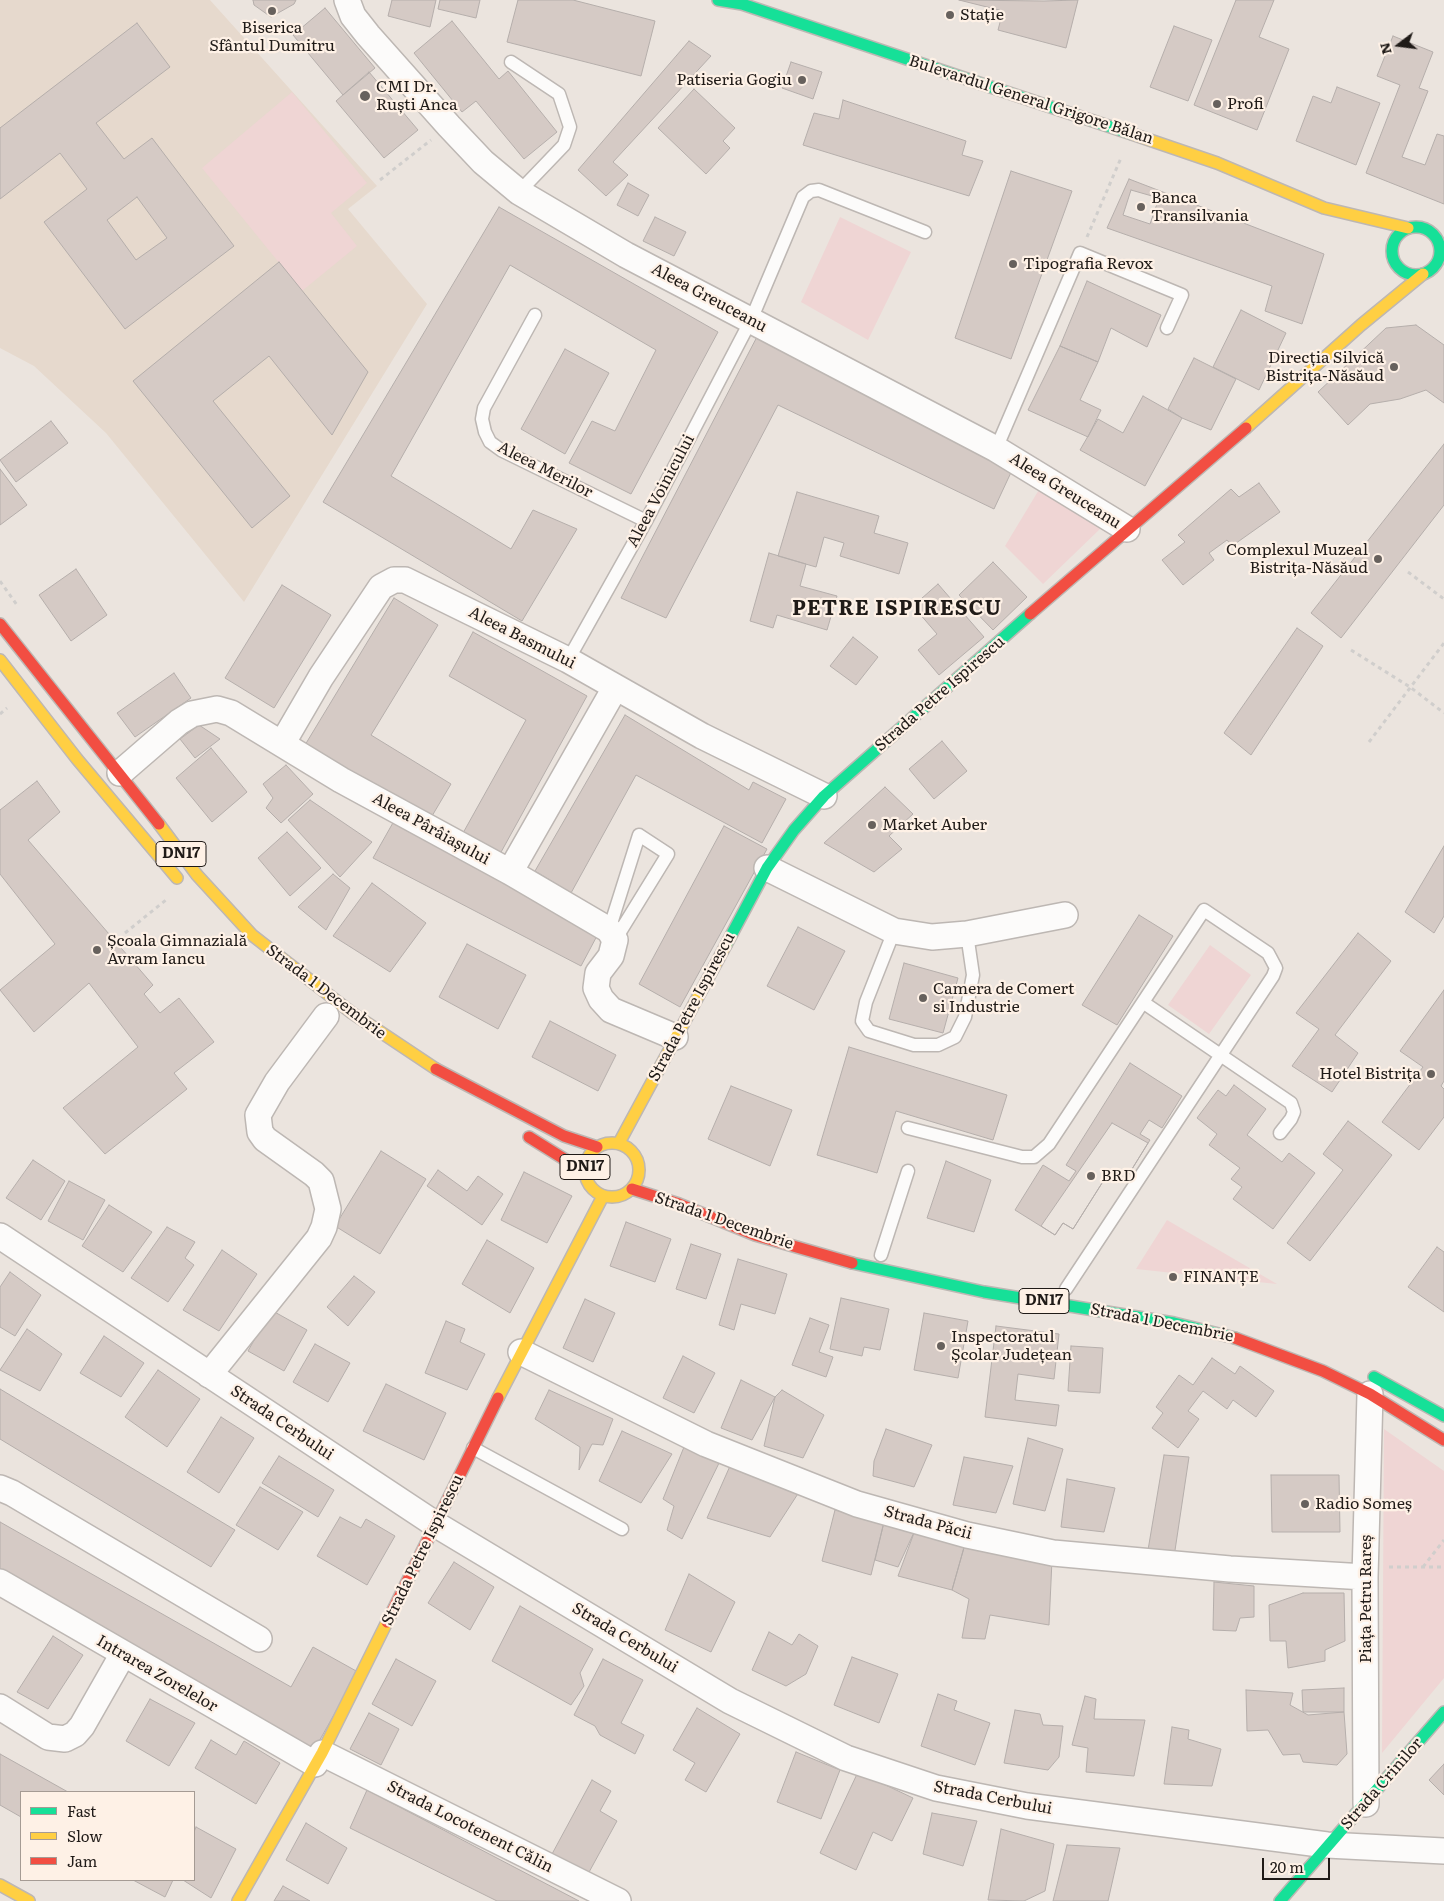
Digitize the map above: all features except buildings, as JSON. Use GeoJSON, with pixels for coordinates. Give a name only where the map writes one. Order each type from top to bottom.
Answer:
{"type":"FeatureCollection","features":[{"type":"Feature","properties":{"kind":"street","name":"Aleea Greuceanu"},"geometry":{"type":"LineString","coordinates":[[347,0],[358,23],[449,126],[483,162],[519,192],[626,255],[996,449],[1127,529]]}},
{"type":"Feature","properties":{"kind":"street","name":"Bulevardul General Grigore Bălan"},"geometry":{"type":"LineString","coordinates":[[718,0],[732,1],[1132,134],[1216,163],[1324,208],[1408,228]]}},
{"type":"Feature","properties":{"kind":"street","name":"Bulevardul General Grigore Bălan"},"geometry":{"type":"LineString","coordinates":[[1324,208],[1350,228]]}},
{"type":"Feature","properties":{"kind":"street"},"geometry":{"type":"LineString","coordinates":[[1387,279],[1394,258],[1394,242],[1402,231],[1408,228],[1415,227],[1428,230],[1442,247],[1439,259],[1426,272]]}},
{"type":"Feature","properties":{"kind":"street"},"geometry":{"type":"LineString","coordinates":[[1378,246],[1394,258],[1404,271],[1410,274],[1426,272],[1444,274]]}},
{"type":"Feature","properties":{"kind":"street","name":"Strada Petre Ispirescu"},"geometry":{"type":"LineString","coordinates":[[618,1143],[767,868],[794,830],[824,796],[1127,529],[1250,425],[1361,325],[1426,272]]}},
{"type":"Feature","properties":{"kind":"street","name":"Strada Petre Ispirescu"},"geometry":{"type":"LineString","coordinates":[[1361,325],[1380,296]]}},
{"type":"Feature","properties":{"kind":"street","name":"Aleea Basmului"},"geometry":{"type":"LineString","coordinates":[[282,744],[321,677],[381,587],[394,580],[404,580],[568,660],[702,736],[824,796]]}},
{"type":"Feature","properties":{"kind":"street","name":"Strada 1 Decembrie"},"geometry":{"type":"LineString","coordinates":[[0,624],[222,904],[273,953],[352,1013],[449,1077],[564,1136],[597,1147],[604,1144],[618,1143],[632,1151],[644,1174],[632,1189],[679,1204],[755,1235],[877,1270],[984,1292],[1174,1323],[1241,1339],[1323,1371],[1366,1383],[1444,1416]]}},
{"type":"Feature","properties":{"kind":"street","name":"DN17"},"geometry":{"type":"LineString","coordinates":[[0,660],[77,758],[184,886]]}},
{"type":"Feature","properties":{"kind":"street"},"geometry":{"type":"LineString","coordinates":[[510,872],[615,688]]}},
{"type":"Feature","properties":{"kind":"street","name":"Aleea Pârâiașului"},"geometry":{"type":"LineString","coordinates":[[120,773],[179,722],[192,714],[217,709],[231,713],[341,780],[510,872],[612,935]]}},
{"type":"Feature","properties":{"kind":"street"},"geometry":{"type":"LineString","coordinates":[[767,868],[894,931],[932,937],[967,934],[1066,915]]}},
{"type":"Feature","properties":{"kind":"street"},"geometry":{"type":"LineString","coordinates":[[612,935],[611,956],[598,973],[596,988],[601,999],[610,1010],[675,1037]]}},
{"type":"Feature","properties":{"kind":"street"},"geometry":{"type":"LineString","coordinates":[[209,1374],[319,1238],[324,1227],[328,1210],[321,1182],[314,1174],[265,1139],[260,1132],[258,1115],[277,1082],[327,1016]]}},
{"type":"Feature","properties":{"kind":"street","name":"DN17"},"geometry":{"type":"LineString","coordinates":[[515,1130],[556,1152],[585,1172]]}},
{"type":"Feature","properties":{"kind":"street","name":"DN17"},"geometry":{"type":"LineString","coordinates":[[597,1147],[590,1154],[585,1172],[590,1186],[603,1196],[618,1197],[632,1189]]}},
{"type":"Feature","properties":{"kind":"street","name":"Strada Petre Ispirescu"},"geometry":{"type":"LineString","coordinates":[[238,1901],[319,1759],[473,1448],[603,1196]]}},
{"type":"Feature","properties":{"kind":"street","name":"Strada Cerbului"},"geometry":{"type":"LineString","coordinates":[[0,1236],[435,1524],[730,1701],[846,1758],[936,1788],[1028,1806],[1327,1846]]}},
{"type":"Feature","properties":{"kind":"street","name":"Strada 1 Decembrie"},"geometry":{"type":"LineString","coordinates":[[1051,1286],[1081,1291]]}},
{"type":"Feature","properties":{"kind":"street","name":"Strada Păcii"},"geometry":{"type":"LineString","coordinates":[[522,1352],[706,1444],[857,1504],[967,1534],[1053,1553],[1230,1569],[1365,1572]]}},
{"type":"Feature","properties":{"kind":"street","name":"Strada 1 Decembrie"},"geometry":{"type":"LineString","coordinates":[[1366,1383],[1444,1440]]}},
{"type":"Feature","properties":{"kind":"street","name":"Piața Petru Rareș"},"geometry":{"type":"LineString","coordinates":[[1366,1383],[1366,1804]]}},
{"type":"Feature","properties":{"kind":"street"},"geometry":{"type":"LineString","coordinates":[[0,1488],[12,1493],[259,1639]]}},
{"type":"Feature","properties":{"kind":"street","name":"Intrarea Zorelelor"},"geometry":{"type":"LineString","coordinates":[[0,1582],[123,1654],[319,1759]]}},
{"type":"Feature","properties":{"kind":"street"},"geometry":{"type":"LineString","coordinates":[[0,1707],[48,1737],[66,1739],[75,1734],[82,1726],[123,1654]]}},
{"type":"Feature","properties":{"kind":"street","name":"Strada Crinilor"},"geometry":{"type":"LineString","coordinates":[[1280,1901],[1444,1712]]}},
{"type":"Feature","properties":{"kind":"street","name":"Strada Locotenent Călin"},"geometry":{"type":"LineString","coordinates":[[319,1759],[618,1901]]}},
{"type":"Feature","properties":{"kind":"street"},"geometry":{"type":"LineString","coordinates":[[1327,1846],[1444,1851]]}},
{"type":"Feature","properties":{"kind":"street"},"geometry":{"type":"LineString","coordinates":[[0,1885],[29,1901]]}},
{"type":"Feature","properties":{"kind":"lane"},"geometry":{"type":"LineString","coordinates":[[511,62],[558,94],[570,127],[564,145],[519,192]]}},
{"type":"Feature","properties":{"kind":"lane","name":"Aleea Voinicului"},"geometry":{"type":"LineString","coordinates":[[568,660],[646,521],[751,320],[804,196],[811,191],[819,190],[924,232]]}},
{"type":"Feature","properties":{"kind":"lane"},"geometry":{"type":"LineString","coordinates":[[996,449],[1080,253],[1182,295],[1168,328]]}},
{"type":"Feature","properties":{"kind":"lane","name":"Aleea Merilor"},"geometry":{"type":"LineString","coordinates":[[534,315],[484,408],[482,419],[490,442],[501,450],[646,521]]}},
{"type":"Feature","properties":{"kind":"lane"},"geometry":{"type":"LineString","coordinates":[[640,835],[668,854],[612,935],[640,835]]}},
{"type":"Feature","properties":{"kind":"lane"},"geometry":{"type":"LineString","coordinates":[[908,1128],[1022,1157],[1034,1157],[1049,1144],[1204,910],[1252,942],[1274,960],[1276,968],[1274,976],[1066,1289]]}},
{"type":"Feature","properties":{"kind":"lane"},"geometry":{"type":"LineString","coordinates":[[894,931],[866,1002],[862,1021],[868,1031],[914,1045],[938,1045],[955,1037],[965,1017],[974,975],[967,934]]}},
{"type":"Feature","properties":{"kind":"lane"},"geometry":{"type":"LineString","coordinates":[[1144,1003],[1291,1103],[1294,1112],[1280,1133]]}},
{"type":"Feature","properties":{"kind":"lane"},"geometry":{"type":"LineString","coordinates":[[881,1255],[908,1171]]}},
{"type":"Feature","properties":{"kind":"lane"},"geometry":{"type":"LineString","coordinates":[[473,1448],[622,1529]]}},
{"type":"Feature","properties":{"kind":"path"},"geometry":{"type":"LineString","coordinates":[[380,180],[449,126]]}},
{"type":"Feature","properties":{"kind":"path"},"geometry":{"type":"LineString","coordinates":[[1080,253],[1132,134]]}},
{"type":"Feature","properties":{"kind":"path"},"geometry":{"type":"LineString","coordinates":[[1408,572],[1444,599]]}},
{"type":"Feature","properties":{"kind":"path"},"geometry":{"type":"LineString","coordinates":[[1369,742],[1444,643]]}},
{"type":"Feature","properties":{"kind":"path"},"geometry":{"type":"LineString","coordinates":[[1351,650],[1410,687],[1444,713]]}},
{"type":"Feature","properties":{"kind":"path"},"geometry":{"type":"LineString","coordinates":[[125,933],[184,886]]}},
{"type":"Feature","properties":{"kind":"path"},"geometry":{"type":"LineString","coordinates":[[1423,1567],[1444,1540]]}},
{"type":"Feature","properties":{"kind":"path"},"geometry":{"type":"LineString","coordinates":[[1365,1572],[1444,1567]]}},
{"type":"Feature","properties":{"kind":"shaded area"},"geometry":{"type":"Polygon","coordinates":[[[0,0],[210,0],[377,186],[348,209],[427,304],[244,602],[106,433],[34,366],[0,348],[0,0]]]}},
{"type":"Feature","properties":{"kind":"shaded area"},"geometry":{"type":"Polygon","coordinates":[[[292,92],[367,183],[331,213],[357,246],[302,291],[202,168],[292,92]]]}},
{"type":"Feature","properties":{"kind":"shaded area"},"geometry":{"type":"Polygon","coordinates":[[[840,217],[911,252],[868,340],[801,302],[840,217]]]}},
{"type":"Feature","properties":{"kind":"shaded area"},"geometry":{"type":"Polygon","coordinates":[[[1040,488],[1101,528],[1043,584],[1005,546],[1040,488]]]}},
{"type":"Feature","properties":{"kind":"shaded area"},"geometry":{"type":"Polygon","coordinates":[[[1210,945],[1251,975],[1209,1034],[1168,1005],[1210,945]]]}},
{"type":"Feature","properties":{"kind":"shaded area"},"geometry":{"type":"Polygon","coordinates":[[[1167,1220],[1277,1284],[1136,1269],[1167,1220]]]}},
{"type":"Feature","properties":{"kind":"shaded area"},"geometry":{"type":"Polygon","coordinates":[[[1384,1429],[1444,1471],[1444,1678],[1382,1753],[1384,1429]]]}},
{"type":"Feature","properties":{"kind":"traffic: fast"},"geometry":{"type":"LineString","coordinates":[[718,0],[742,4],[1132,134]]}},
{"type":"Feature","properties":{"kind":"traffic: fast"},"geometry":{"type":"LineString","coordinates":[[1416,227],[1425,229],[1433,234],[1438,242],[1440,251],[1438,260],[1433,268],[1425,273],[1416,275],[1407,273],[1399,268],[1394,260],[1392,251],[1394,242],[1399,234],[1407,229],[1416,227]]}},
{"type":"Feature","properties":{"kind":"traffic: fast"},"geometry":{"type":"LineString","coordinates":[[726,945],[767,868],[794,830],[824,796],[1030,614]]}},
{"type":"Feature","properties":{"kind":"traffic: fast"},"geometry":{"type":"LineString","coordinates":[[852,1263],[984,1292],[1174,1323],[1235,1338]]}},
{"type":"Feature","properties":{"kind":"traffic: fast"},"geometry":{"type":"LineString","coordinates":[[1374,1377],[1444,1416]]}},
{"type":"Feature","properties":{"kind":"traffic: fast"},"geometry":{"type":"LineString","coordinates":[[1280,1901],[1444,1712]]}},
{"type":"Feature","properties":{"kind":"traffic: slow"},"geometry":{"type":"LineString","coordinates":[[1132,134],[1217,163],[1324,208],[1408,228]]}},
{"type":"Feature","properties":{"kind":"traffic: slow"},"geometry":{"type":"LineString","coordinates":[[1246,428],[1361,325],[1423,274]]}},
{"type":"Feature","properties":{"kind":"traffic: slow"},"geometry":{"type":"LineString","coordinates":[[0,660],[77,759],[177,878]]}},
{"type":"Feature","properties":{"kind":"traffic: slow"},"geometry":{"type":"LineString","coordinates":[[159,824],[197,875],[252,935],[352,1013],[436,1069]]}},
{"type":"Feature","properties":{"kind":"traffic: slow"},"geometry":{"type":"LineString","coordinates":[[619,1143],[726,945]]}},
{"type":"Feature","properties":{"kind":"traffic: slow"},"geometry":{"type":"LineString","coordinates":[[607,1143],[617,1143],[627,1147],[635,1155],[639,1170],[635,1185],[627,1193],[617,1197],[607,1197],[597,1193],[589,1185],[585,1175],[585,1165],[589,1155],[597,1147],[607,1143]]}},
{"type":"Feature","properties":{"kind":"traffic: slow"},"geometry":{"type":"LineString","coordinates":[[498,1398],[603,1196]]}},
{"type":"Feature","properties":{"kind":"traffic: slow"},"geometry":{"type":"LineString","coordinates":[[238,1901],[322,1753],[387,1622]]}},
{"type":"Feature","properties":{"kind":"traffic: slow"},"geometry":{"type":"LineString","coordinates":[[0,1885],[29,1901]]}},
{"type":"Feature","properties":{"kind":"traffic: jam"},"geometry":{"type":"LineString","coordinates":[[1030,614],[1246,428]]}},
{"type":"Feature","properties":{"kind":"traffic: jam"},"geometry":{"type":"LineString","coordinates":[[0,624],[159,824]]}},
{"type":"Feature","properties":{"kind":"traffic: jam"},"geometry":{"type":"LineString","coordinates":[[436,1069],[564,1136],[597,1147]]}},
{"type":"Feature","properties":{"kind":"traffic: jam"},"geometry":{"type":"LineString","coordinates":[[529,1137],[585,1172]]}},
{"type":"Feature","properties":{"kind":"traffic: jam"},"geometry":{"type":"LineString","coordinates":[[632,1189],[679,1204],[755,1235],[852,1263]]}},
{"type":"Feature","properties":{"kind":"traffic: jam"},"geometry":{"type":"LineString","coordinates":[[1235,1338],[1323,1371],[1370,1394],[1444,1440]]}},
{"type":"Feature","properties":{"kind":"traffic: jam"},"geometry":{"type":"LineString","coordinates":[[387,1622],[498,1398]]}},
{"type":"Feature","properties":{"kind":"place","name":"Biserica Sfântul Dumitru"},"geometry":{"type":"Point","coordinates":[272,11]}},
{"type":"Feature","properties":{"kind":"place","name":"Stație"},"geometry":{"type":"Point","coordinates":[950,15]}},
{"type":"Feature","properties":{"kind":"place","name":"Patiseria Gogiu"},"geometry":{"type":"Point","coordinates":[802,80]}},
{"type":"Feature","properties":{"kind":"place","name":"CMI Dr. Ruști Anca"},"geometry":{"type":"Point","coordinates":[365,96]}},
{"type":"Feature","properties":{"kind":"place","name":"Profi"},"geometry":{"type":"Point","coordinates":[1217,104]}},
{"type":"Feature","properties":{"kind":"place","name":"Banca Transilvania"},"geometry":{"type":"Point","coordinates":[1141,207]}},
{"type":"Feature","properties":{"kind":"place","name":"Tipografia Revox"},"geometry":{"type":"Point","coordinates":[1013,264]}},
{"type":"Feature","properties":{"kind":"place","name":"Direcția Silvică Bistrița-Năsăud"},"geometry":{"type":"Point","coordinates":[1394,367]}},
{"type":"Feature","properties":{"kind":"place","name":"Complexul Muzeal Bistrița-Năsăud"},"geometry":{"type":"Point","coordinates":[1378,559]}},
{"type":"Feature","properties":{"kind":"place","name":"Market Auber"},"geometry":{"type":"Point","coordinates":[872,825]}},
{"type":"Feature","properties":{"kind":"place","name":"Școala Gimnazială Avram Iancu"},"geometry":{"type":"Point","coordinates":[97,950]}},
{"type":"Feature","properties":{"kind":"place","name":"Camera de Comert si Industrie"},"geometry":{"type":"Point","coordinates":[923,998]}},
{"type":"Feature","properties":{"kind":"place","name":"Hotel Bistrița"},"geometry":{"type":"Point","coordinates":[1431,1074]}},
{"type":"Feature","properties":{"kind":"place","name":"BRD"},"geometry":{"type":"Point","coordinates":[1091,1176]}},
{"type":"Feature","properties":{"kind":"place","name":"FINANȚE"},"geometry":{"type":"Point","coordinates":[1173,1277]}},
{"type":"Feature","properties":{"kind":"place","name":"Inspectoratul Școlar Județean"},"geometry":{"type":"Point","coordinates":[941,1346]}},
{"type":"Feature","properties":{"kind":"place","name":"Radio Someș"},"geometry":{"type":"Point","coordinates":[1305,1504]}},
{"type":"Feature","properties":{"kind":"district","name":"PETRE ISPIRESCU"},"geometry":{"type":"Point","coordinates":[897,609]}}]}
